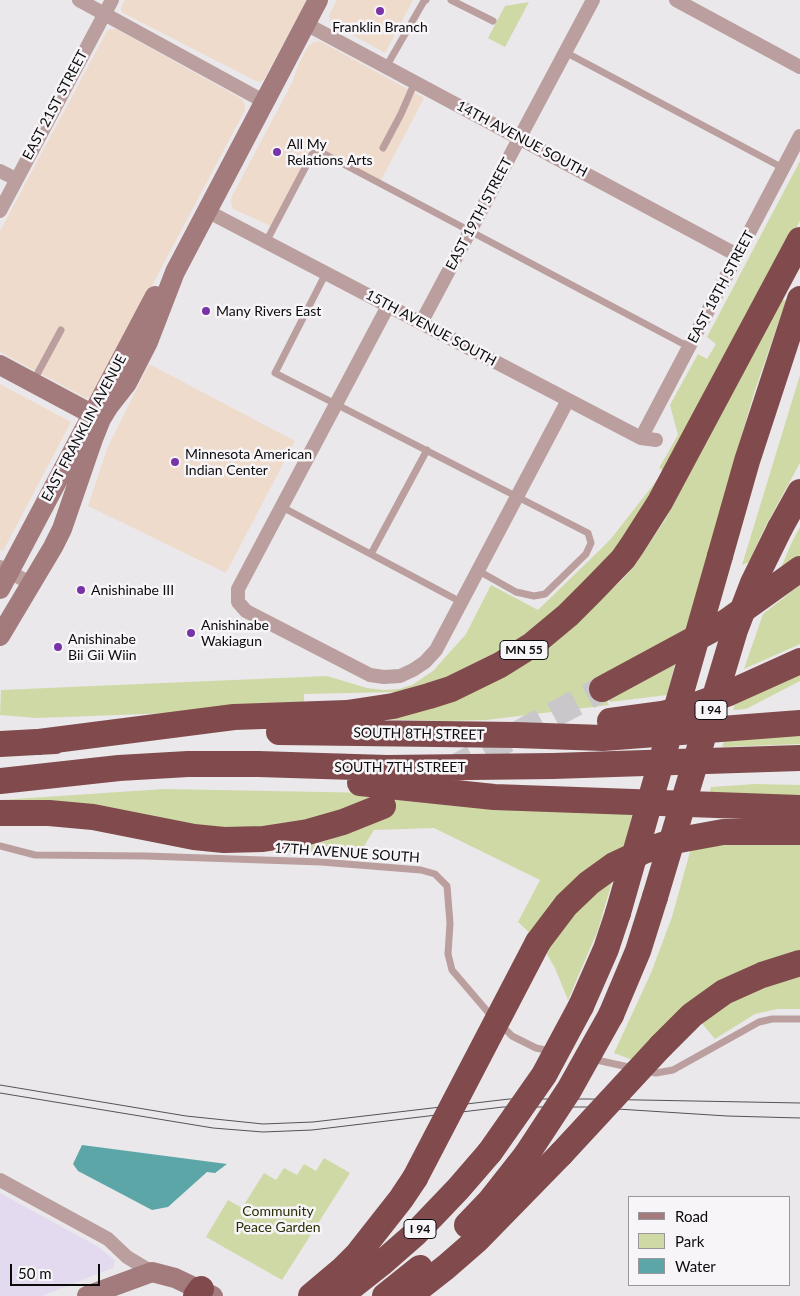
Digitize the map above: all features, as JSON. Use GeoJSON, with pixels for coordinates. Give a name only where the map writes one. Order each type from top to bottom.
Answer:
{"type":"FeatureCollection","features":[{"type":"Feature","properties":{"kind":"highway","name":"MN 55"},"geometry":{"type":"LineString","coordinates":[[0,744],[38,742],[234,717],[347,713],[392,706],[451,689],[500,665],[532,645],[568,615],[623,559],[632,546],[660,502],[800,240]]}},
{"type":"Feature","properties":{"kind":"highway","name":"I 94"},"geometry":{"type":"LineString","coordinates":[[340,1296],[415,1234],[458,1190],[490,1152],[544,1075],[581,1006],[606,949],[618,913],[747,461],[800,299]]}},
{"type":"Feature","properties":{"kind":"highway"},"geometry":{"type":"LineString","coordinates":[[720,556],[764,452],[800,353]]}},
{"type":"Feature","properties":{"kind":"highway","name":"I 94"},"geometry":{"type":"LineString","coordinates":[[385,1296],[444,1247],[490,1201],[527,1154],[569,1090],[610,1015],[638,952],[740,614],[759,569],[800,492]]}},
{"type":"Feature","properties":{"kind":"highway"},"geometry":{"type":"LineString","coordinates":[[602,689],[726,622],[800,569]]}},
{"type":"Feature","properties":{"kind":"highway"},"geometry":{"type":"LineString","coordinates":[[462,734],[600,722],[662,714],[693,706],[729,693],[800,661]]}},
{"type":"Feature","properties":{"kind":"highway","name":"SOUTH 8TH STREET"},"geometry":{"type":"LineString","coordinates":[[38,742],[261,732],[462,734],[603,738],[800,723]]}},
{"type":"Feature","properties":{"kind":"highway","name":"SOUTH 7TH STREET"},"geometry":{"type":"LineString","coordinates":[[0,781],[119,768],[188,764],[387,768],[553,766],[800,758]]}},
{"type":"Feature","properties":{"kind":"highway"},"geometry":{"type":"LineString","coordinates":[[188,764],[494,797],[800,808]]}},
{"type":"Feature","properties":{"kind":"highway"},"geometry":{"type":"LineString","coordinates":[[553,766],[800,772]]}},
{"type":"Feature","properties":{"kind":"highway"},"geometry":{"type":"LineString","coordinates":[[0,813],[49,813],[94,817],[194,837],[224,840],[263,839],[308,832],[342,822],[383,806]]}},
{"type":"Feature","properties":{"kind":"highway"},"geometry":{"type":"LineString","coordinates":[[311,1296],[357,1255],[402,1199],[415,1178],[538,942],[566,904],[589,883],[614,865],[644,851],[674,841],[723,832],[746,831],[794,835]]}},
{"type":"Feature","properties":{"kind":"highway"},"geometry":{"type":"LineString","coordinates":[[409,1296],[477,1240],[692,1015],[724,992],[762,974],[800,963]]}},
{"type":"Feature","properties":{"kind":"main road","name":"EAST FRANKLIN AVENUE"},"geometry":{"type":"LineString","coordinates":[[0,589],[5,569],[96,416],[151,302],[165,281],[175,272],[318,0]]}},
{"type":"Feature","properties":{"kind":"main road"},"geometry":{"type":"LineString","coordinates":[[0,366],[96,416]]}},
{"type":"Feature","properties":{"kind":"main road","name":"EAST FRANKLIN AVENUE"},"geometry":{"type":"LineString","coordinates":[[0,636],[32,584],[62,529],[93,439],[96,416]]}},
{"type":"Feature","properties":{"kind":"main road"},"geometry":{"type":"LineString","coordinates":[[87,1296],[152,1272],[175,1278],[203,1294]]}},
{"type":"Feature","properties":{"kind":"street"},"geometry":{"type":"LineString","coordinates":[[79,0],[265,102]]}},
{"type":"Feature","properties":{"kind":"street","name":"EAST 21ST STREET"},"geometry":{"type":"LineString","coordinates":[[0,211],[112,0]]}},
{"type":"Feature","properties":{"kind":"street","name":"EAST 19TH STREET"},"geometry":{"type":"LineString","coordinates":[[421,323],[593,0]]}},
{"type":"Feature","properties":{"kind":"street"},"geometry":{"type":"LineString","coordinates":[[676,0],[800,66]]}},
{"type":"Feature","properties":{"kind":"street","name":"14TH AVENUE SOUTH"},"geometry":{"type":"LineString","coordinates":[[306,24],[738,255]]}},
{"type":"Feature","properties":{"kind":"street","name":"EAST 18TH STREET"},"geometry":{"type":"LineString","coordinates":[[641,438],[800,136]]}},
{"type":"Feature","properties":{"kind":"street"},"geometry":{"type":"LineString","coordinates":[[0,171],[16,179]]}},
{"type":"Feature","properties":{"kind":"street","name":"15TH AVENUE SOUTH"},"geometry":{"type":"LineString","coordinates":[[207,211],[641,438],[656,440]]}},
{"type":"Feature","properties":{"kind":"street"},"geometry":{"type":"LineString","coordinates":[[388,306],[238,589],[238,602],[246,610],[370,675],[384,678],[400,676],[414,670],[436,650],[568,400]]}},
{"type":"Feature","properties":{"kind":"street"},"geometry":{"type":"LineString","coordinates":[[5,569],[32,584]]}},
{"type":"Feature","properties":{"kind":"street"},"geometry":{"type":"LineString","coordinates":[[0,1180],[108,1239],[127,1257],[152,1272]]}},
{"type":"Feature","properties":{"kind":"lane"},"geometry":{"type":"LineString","coordinates":[[386,67],[426,0]]}},
{"type":"Feature","properties":{"kind":"lane"},"geometry":{"type":"LineString","coordinates":[[451,0],[493,21]]}},
{"type":"Feature","properties":{"kind":"lane"},"geometry":{"type":"LineString","coordinates":[[565,52],[783,168]]}},
{"type":"Feature","properties":{"kind":"lane"},"geometry":{"type":"LineString","coordinates":[[383,148],[415,82]]}},
{"type":"Feature","properties":{"kind":"lane"},"geometry":{"type":"LineString","coordinates":[[266,242],[315,149],[689,347]]}},
{"type":"Feature","properties":{"kind":"lane"},"geometry":{"type":"LineString","coordinates":[[326,273],[275,373],[323,398],[337,403],[588,533],[591,543],[586,554],[545,594],[534,596],[516,592],[477,570]]}},
{"type":"Feature","properties":{"kind":"lane"},"geometry":{"type":"LineString","coordinates":[[33,383],[61,330]]}},
{"type":"Feature","properties":{"kind":"lane"},"geometry":{"type":"LineString","coordinates":[[371,554],[426,450]]}},
{"type":"Feature","properties":{"kind":"lane"},"geometry":{"type":"LineString","coordinates":[[282,507],[461,602]]}},
{"type":"Feature","properties":{"kind":"lane","name":"17TH AVENUE SOUTH"},"geometry":{"type":"LineString","coordinates":[[0,846],[35,855],[146,856],[321,862],[420,870],[435,874],[447,886],[450,923],[448,954],[452,970],[486,1012],[512,1036],[536,1048],[567,1054]]}},
{"type":"Feature","properties":{"kind":"lane"},"geometry":{"type":"LineString","coordinates":[[576,1056],[656,1073],[673,1070],[759,1022],[772,1019],[800,1019]]}},
{"type":"Feature","properties":{"kind":"shaded area"},"geometry":{"type":"Polygon","coordinates":[[[125,0],[307,0],[264,79],[260,82],[123,13],[121,10],[125,0]]]}},
{"type":"Feature","properties":{"kind":"shaded area"},"geometry":{"type":"Polygon","coordinates":[[[337,0],[413,0],[385,53],[330,21],[329,15],[337,0]]]}},
{"type":"Feature","properties":{"kind":"shaded area"},"geometry":{"type":"Polygon","coordinates":[[[116,29],[242,99],[245,110],[94,395],[86,398],[0,352],[0,231],[107,31],[116,29]]]}},
{"type":"Feature","properties":{"kind":"shaded area"},"geometry":{"type":"Polygon","coordinates":[[[320,41],[424,98],[378,186],[314,151],[273,227],[233,209],[232,196],[293,81],[308,46],[320,41]]]}},
{"type":"Feature","properties":{"kind":"shaded area"},"geometry":{"type":"Polygon","coordinates":[[[149,364],[295,441],[226,573],[88,506],[107,449],[149,364]]]}},
{"type":"Feature","properties":{"kind":"shaded area"},"geometry":{"type":"Polygon","coordinates":[[[0,384],[71,422],[3,551],[0,550],[0,384]]]}},
{"type":"Feature","properties":{"kind":"shaded area"},"geometry":{"type":"Polygon","coordinates":[[[0,1193],[97,1246],[115,1260],[113,1268],[42,1296],[0,1296],[0,1193]]]}},
{"type":"Feature","properties":{"kind":"green space"},"geometry":{"type":"Polygon","coordinates":[[[529,2],[505,47],[488,38],[505,6],[529,2]]]}},
{"type":"Feature","properties":{"kind":"green space"},"geometry":{"type":"Polygon","coordinates":[[[800,161],[800,221],[645,514],[571,602],[475,669],[396,692],[304,694],[304,708],[37,718],[0,715],[1,690],[327,676],[367,688],[399,689],[412,685],[433,671],[466,634],[491,585],[538,610],[610,540],[664,471],[659,468],[678,435],[670,405],[698,354],[707,359],[716,344],[707,337],[800,161]]]}},
{"type":"Feature","properties":{"kind":"green space"},"geometry":{"type":"Polygon","coordinates":[[[782,299],[786,301],[754,393],[684,636],[598,681],[609,705],[486,720],[359,719],[561,636],[623,579],[665,520],[782,299]]]}},
{"type":"Feature","properties":{"kind":"green space"},"geometry":{"type":"Polygon","coordinates":[[[800,375],[800,463],[765,527],[749,562],[742,565],[800,375]]]}},
{"type":"Feature","properties":{"kind":"green space"},"geometry":{"type":"Polygon","coordinates":[[[800,527],[800,558],[778,575],[791,544],[800,527]]]}},
{"type":"Feature","properties":{"kind":"green space"},"geometry":{"type":"Polygon","coordinates":[[[800,585],[800,644],[744,669],[763,614],[800,585]]]}},
{"type":"Feature","properties":{"kind":"green space"},"geometry":{"type":"Polygon","coordinates":[[[675,664],[667,695],[610,702],[609,699],[675,664]]]}},
{"type":"Feature","properties":{"kind":"green space"},"geometry":{"type":"Polygon","coordinates":[[[800,671],[800,681],[746,709],[733,710],[736,700],[800,671]]]}},
{"type":"Feature","properties":{"kind":"green space"},"geometry":{"type":"Polygon","coordinates":[[[800,729],[800,744],[722,747],[726,735],[800,729]]]}},
{"type":"Feature","properties":{"kind":"green space"},"geometry":{"type":"Polygon","coordinates":[[[756,784],[800,785],[800,803],[708,799],[711,787],[756,784]]]}},
{"type":"Feature","properties":{"kind":"green space"},"geometry":{"type":"Polygon","coordinates":[[[164,789],[376,793],[634,808],[622,853],[533,936],[518,922],[540,880],[434,828],[374,830],[361,851],[276,852],[325,841],[370,825],[359,806],[252,833],[0,800],[164,789]]]}},
{"type":"Feature","properties":{"kind":"green space"},"geometry":{"type":"Polygon","coordinates":[[[778,840],[800,845],[800,955],[638,1062],[614,1053],[651,973],[672,917],[693,841],[778,840]]]}},
{"type":"Feature","properties":{"kind":"green space"},"geometry":{"type":"Polygon","coordinates":[[[614,875],[598,930],[568,1000],[555,968],[544,949],[556,930],[614,875]]]}},
{"type":"Feature","properties":{"kind":"green space"},"geometry":{"type":"Polygon","coordinates":[[[800,972],[800,1009],[777,1009],[755,1014],[715,1039],[700,1021],[709,1011],[800,972]]]}},
{"type":"Feature","properties":{"kind":"green space","name":"Community Peace Garden"},"geometry":{"type":"Polygon","coordinates":[[[324,1158],[350,1173],[282,1280],[206,1237],[228,1200],[242,1208],[264,1173],[276,1180],[284,1168],[297,1175],[304,1164],[316,1171],[324,1158]]]}},
{"type":"Feature","properties":{"kind":"water"},"geometry":{"type":"Polygon","coordinates":[[[82,1145],[227,1164],[215,1173],[207,1172],[168,1207],[152,1210],[78,1171],[73,1164],[82,1145]]]}},
{"type":"Feature","properties":{"kind":"tunnel"},"geometry":{"type":"LineString","coordinates":[[450,770],[602,689]]}},
{"type":"Feature","properties":{"kind":"tram line"},"geometry":{"type":"LineString","coordinates":[[0,1085],[186,1116],[263,1124],[313,1122],[509,1099],[800,1103]]}},
{"type":"Feature","properties":{"kind":"tram line"},"geometry":{"type":"LineString","coordinates":[[0,1093],[213,1128],[263,1132],[312,1130],[503,1107],[586,1107],[727,1116],[800,1118]]}},
{"type":"Feature","properties":{"kind":"place","name":"Franklin Branch"},"geometry":{"type":"Point","coordinates":[380,11]}},
{"type":"Feature","properties":{"kind":"place","name":"All My Relations Arts"},"geometry":{"type":"Point","coordinates":[277,152]}},
{"type":"Feature","properties":{"kind":"place","name":"Many Rivers East"},"geometry":{"type":"Point","coordinates":[206,311]}},
{"type":"Feature","properties":{"kind":"place","name":"Minnesota American Indian Center"},"geometry":{"type":"Point","coordinates":[175,462]}},
{"type":"Feature","properties":{"kind":"place","name":"Anishinabe III"},"geometry":{"type":"Point","coordinates":[81,590]}},
{"type":"Feature","properties":{"kind":"place","name":"Anishinabe Wakiagun"},"geometry":{"type":"Point","coordinates":[191,633]}},
{"type":"Feature","properties":{"kind":"place","name":"Anishinabe Bii Gii Wiin"},"geometry":{"type":"Point","coordinates":[58,647]}}]}
